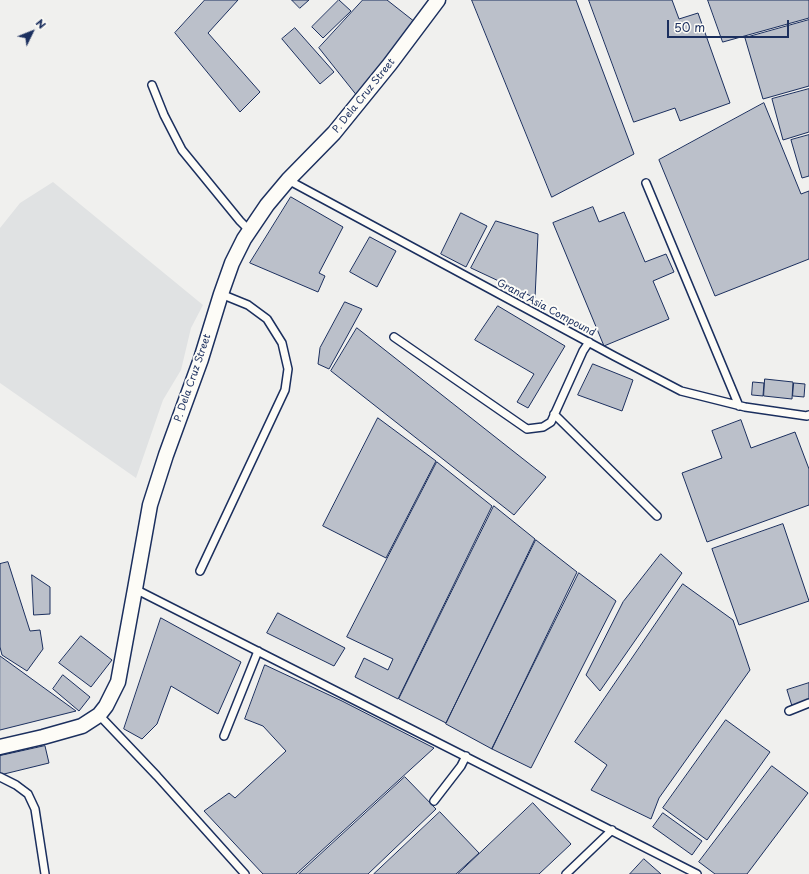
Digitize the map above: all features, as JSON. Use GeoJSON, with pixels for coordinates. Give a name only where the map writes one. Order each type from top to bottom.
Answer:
{"type":"FeatureCollection","features":[{"type":"Feature","properties":{"kind":"street","name":"P. Dela Cruz Street"},"geometry":{"type":"LineString","coordinates":[[0,747],[82,726],[99,714],[106,706],[118,682],[153,498],[166,455],[201,359],[232,263],[244,239],[267,205],[288,180],[334,133],[390,64],[438,0]]}},
{"type":"Feature","properties":{"kind":"lane"},"geometry":{"type":"LineString","coordinates":[[152,85],[164,115],[182,150],[240,221],[250,230]]}},
{"type":"Feature","properties":{"kind":"lane","name":"Grand Asia Compound"},"geometry":{"type":"LineString","coordinates":[[288,180],[681,391],[739,406],[808,418]]}},
{"type":"Feature","properties":{"kind":"lane"},"geometry":{"type":"LineString","coordinates":[[646,182],[739,406]]}},
{"type":"Feature","properties":{"kind":"lane"},"geometry":{"type":"LineString","coordinates":[[200,571],[285,390],[288,369],[282,343],[267,319],[248,305],[221,294]]}},
{"type":"Feature","properties":{"kind":"lane"},"geometry":{"type":"LineString","coordinates":[[394,337],[527,429],[543,427],[550,422],[583,351],[589,342]]}},
{"type":"Feature","properties":{"kind":"lane"},"geometry":{"type":"LineString","coordinates":[[554,414],[657,516]]}},
{"type":"Feature","properties":{"kind":"lane"},"geometry":{"type":"LineString","coordinates":[[135,589],[697,874]]}},
{"type":"Feature","properties":{"kind":"lane"},"geometry":{"type":"LineString","coordinates":[[224,736],[258,651]]}},
{"type":"Feature","properties":{"kind":"lane"},"geometry":{"type":"LineString","coordinates":[[789,711],[809,703]]}},
{"type":"Feature","properties":{"kind":"lane"},"geometry":{"type":"LineString","coordinates":[[99,714],[245,874]]}},
{"type":"Feature","properties":{"kind":"lane"},"geometry":{"type":"LineString","coordinates":[[434,801],[461,766],[466,756]]}},
{"type":"Feature","properties":{"kind":"lane"},"geometry":{"type":"LineString","coordinates":[[0,777],[16,785],[28,794],[33,804],[45,874]]}},
{"type":"Feature","properties":{"kind":"lane"},"geometry":{"type":"LineString","coordinates":[[566,874],[612,830]]}},
{"type":"Feature","properties":{"kind":"shaded area"},"geometry":{"type":"Polygon","coordinates":[[[53,182],[203,305],[191,328],[181,370],[163,400],[136,478],[0,383],[0,228],[20,203],[53,182]]]}},
{"type":"Feature","properties":{"kind":"building"},"geometry":{"type":"Polygon","coordinates":[[[205,0],[238,0],[208,33],[260,92],[240,112],[175,33],[205,0]]]}},
{"type":"Feature","properties":{"kind":"building"},"geometry":{"type":"Polygon","coordinates":[[[292,0],[309,0],[300,8],[292,0]]]}},
{"type":"Feature","properties":{"kind":"building"},"geometry":{"type":"Polygon","coordinates":[[[339,0],[351,11],[323,38],[312,27],[339,0]]]}},
{"type":"Feature","properties":{"kind":"building"},"geometry":{"type":"Polygon","coordinates":[[[363,0],[387,0],[415,22],[358,97],[319,48],[363,0]]]}},
{"type":"Feature","properties":{"kind":"building"},"geometry":{"type":"Polygon","coordinates":[[[472,0],[576,0],[634,154],[552,197],[472,0]]]}},
{"type":"Feature","properties":{"kind":"building"},"geometry":{"type":"Polygon","coordinates":[[[589,0],[672,0],[679,19],[698,13],[730,103],[680,121],[675,108],[634,122],[589,0]]]}},
{"type":"Feature","properties":{"kind":"building"},"geometry":{"type":"Polygon","coordinates":[[[708,0],[809,0],[809,18],[723,42],[708,0]]]}},
{"type":"Feature","properties":{"kind":"building"},"geometry":{"type":"Polygon","coordinates":[[[809,20],[809,86],[763,99],[745,38],[809,20]]]}},
{"type":"Feature","properties":{"kind":"building"},"geometry":{"type":"Polygon","coordinates":[[[295,28],[334,72],[320,84],[282,39],[295,28]]]}},
{"type":"Feature","properties":{"kind":"building"},"geometry":{"type":"Polygon","coordinates":[[[809,89],[809,132],[783,140],[772,99],[809,89]]]}},
{"type":"Feature","properties":{"kind":"building"},"geometry":{"type":"Polygon","coordinates":[[[764,103],[801,194],[809,191],[809,259],[715,296],[659,160],[764,103]]]}},
{"type":"Feature","properties":{"kind":"building"},"geometry":{"type":"Polygon","coordinates":[[[809,135],[809,176],[802,178],[791,140],[809,135]]]}},
{"type":"Feature","properties":{"kind":"building"},"geometry":{"type":"Polygon","coordinates":[[[291,197],[343,227],[319,273],[325,276],[318,292],[250,263],[291,197]]]}},
{"type":"Feature","properties":{"kind":"building"},"geometry":{"type":"Polygon","coordinates":[[[593,207],[599,222],[624,212],[645,262],[666,254],[674,272],[653,281],[669,319],[604,346],[553,223],[593,207]]]}},
{"type":"Feature","properties":{"kind":"building"},"geometry":{"type":"Polygon","coordinates":[[[461,213],[487,226],[466,267],[441,254],[461,213]]]}},
{"type":"Feature","properties":{"kind":"building"},"geometry":{"type":"Polygon","coordinates":[[[496,221],[538,234],[535,298],[471,268],[496,221]]]}},
{"type":"Feature","properties":{"kind":"building"},"geometry":{"type":"Polygon","coordinates":[[[370,237],[396,251],[377,287],[350,272],[370,237]]]}},
{"type":"Feature","properties":{"kind":"building"},"geometry":{"type":"Polygon","coordinates":[[[345,302],[362,309],[329,369],[318,364],[320,348],[345,302]]]}},
{"type":"Feature","properties":{"kind":"building"},"geometry":{"type":"Polygon","coordinates":[[[498,306],[565,346],[528,408],[517,402],[534,374],[475,340],[498,306]]]}},
{"type":"Feature","properties":{"kind":"building"},"geometry":{"type":"Polygon","coordinates":[[[357,328],[546,477],[514,515],[331,371],[357,328]]]}},
{"type":"Feature","properties":{"kind":"building"},"geometry":{"type":"Polygon","coordinates":[[[593,364],[633,380],[622,411],[578,395],[593,364]]]}},
{"type":"Feature","properties":{"kind":"building"},"geometry":{"type":"Polygon","coordinates":[[[765,379],[793,382],[792,399],[764,396],[765,379]]]}},
{"type":"Feature","properties":{"kind":"building"},"geometry":{"type":"Polygon","coordinates":[[[753,382],[764,383],[763,396],[752,395],[753,382]]]}},
{"type":"Feature","properties":{"kind":"building"},"geometry":{"type":"Polygon","coordinates":[[[794,383],[805,384],[804,397],[793,396],[794,383]]]}},
{"type":"Feature","properties":{"kind":"building"},"geometry":{"type":"Polygon","coordinates":[[[378,418],[436,461],[386,558],[323,526],[378,418]]]}},
{"type":"Feature","properties":{"kind":"building"},"geometry":{"type":"Polygon","coordinates":[[[741,420],[751,448],[795,432],[809,469],[809,505],[707,542],[682,473],[722,458],[712,431],[741,420]]]}},
{"type":"Feature","properties":{"kind":"building"},"geometry":{"type":"Polygon","coordinates":[[[437,462],[492,506],[398,699],[355,677],[364,658],[388,670],[393,659],[347,637],[437,462]]]}},
{"type":"Feature","properties":{"kind":"building"},"geometry":{"type":"Polygon","coordinates":[[[494,506],[535,539],[446,723],[399,699],[494,506]]]}},
{"type":"Feature","properties":{"kind":"building"},"geometry":{"type":"Polygon","coordinates":[[[783,524],[809,601],[739,625],[712,549],[783,524]]]}},
{"type":"Feature","properties":{"kind":"building"},"geometry":{"type":"Polygon","coordinates":[[[536,540],[577,572],[492,749],[446,724],[536,540]]]}},
{"type":"Feature","properties":{"kind":"building"},"geometry":{"type":"Polygon","coordinates":[[[661,554],[682,573],[600,691],[586,675],[623,602],[661,554]]]}},
{"type":"Feature","properties":{"kind":"building"},"geometry":{"type":"Polygon","coordinates":[[[8,562],[30,631],[40,630],[43,649],[27,671],[2,655],[0,647],[0,564],[8,562]]]}},
{"type":"Feature","properties":{"kind":"building"},"geometry":{"type":"Polygon","coordinates":[[[579,573],[616,601],[531,768],[492,749],[579,573]]]}},
{"type":"Feature","properties":{"kind":"building"},"geometry":{"type":"Polygon","coordinates":[[[32,575],[50,587],[50,614],[34,615],[32,575]]]}},
{"type":"Feature","properties":{"kind":"building"},"geometry":{"type":"Polygon","coordinates":[[[683,584],[733,620],[750,670],[659,798],[651,819],[591,790],[607,765],[575,742],[683,584]]]}},
{"type":"Feature","properties":{"kind":"building"},"geometry":{"type":"Polygon","coordinates":[[[278,613],[345,648],[334,666],[267,633],[278,613]]]}},
{"type":"Feature","properties":{"kind":"building"},"geometry":{"type":"Polygon","coordinates":[[[161,618],[241,662],[218,714],[171,686],[157,724],[142,739],[124,729],[161,618]]]}},
{"type":"Feature","properties":{"kind":"building"},"geometry":{"type":"Polygon","coordinates":[[[81,636],[112,660],[91,687],[59,663],[81,636]]]}},
{"type":"Feature","properties":{"kind":"building"},"geometry":{"type":"Polygon","coordinates":[[[0,656],[76,711],[0,730],[0,656]]]}},
{"type":"Feature","properties":{"kind":"building"},"geometry":{"type":"Polygon","coordinates":[[[265,665],[342,701],[434,748],[296,874],[263,874],[204,811],[229,793],[235,798],[286,751],[263,726],[245,719],[265,665]]]}},
{"type":"Feature","properties":{"kind":"building"},"geometry":{"type":"Polygon","coordinates":[[[63,675],[90,697],[79,711],[53,689],[63,675]]]}},
{"type":"Feature","properties":{"kind":"building"},"geometry":{"type":"Polygon","coordinates":[[[809,683],[809,701],[792,706],[787,690],[809,683]]]}},
{"type":"Feature","properties":{"kind":"building"},"geometry":{"type":"Polygon","coordinates":[[[726,720],[770,752],[707,840],[663,808],[726,720]]]}},
{"type":"Feature","properties":{"kind":"building"},"geometry":{"type":"Polygon","coordinates":[[[45,746],[49,763],[0,775],[0,756],[45,746]]]}},
{"type":"Feature","properties":{"kind":"building"},"geometry":{"type":"Polygon","coordinates":[[[772,766],[808,793],[747,874],[715,874],[699,862],[772,766]]]}},
{"type":"Feature","properties":{"kind":"building"},"geometry":{"type":"Polygon","coordinates":[[[405,777],[436,809],[368,874],[299,874],[405,777]]]}},
{"type":"Feature","properties":{"kind":"building"},"geometry":{"type":"Polygon","coordinates":[[[533,803],[571,844],[539,874],[458,874],[533,803]]]}},
{"type":"Feature","properties":{"kind":"building"},"geometry":{"type":"Polygon","coordinates":[[[440,812],[479,853],[456,874],[374,874],[440,812]]]}},
{"type":"Feature","properties":{"kind":"building"},"geometry":{"type":"Polygon","coordinates":[[[663,813],[702,841],[692,855],[653,827],[663,813]]]}},
{"type":"Feature","properties":{"kind":"building"},"geometry":{"type":"Polygon","coordinates":[[[644,859],[661,874],[630,874],[644,859]]]}}]}
